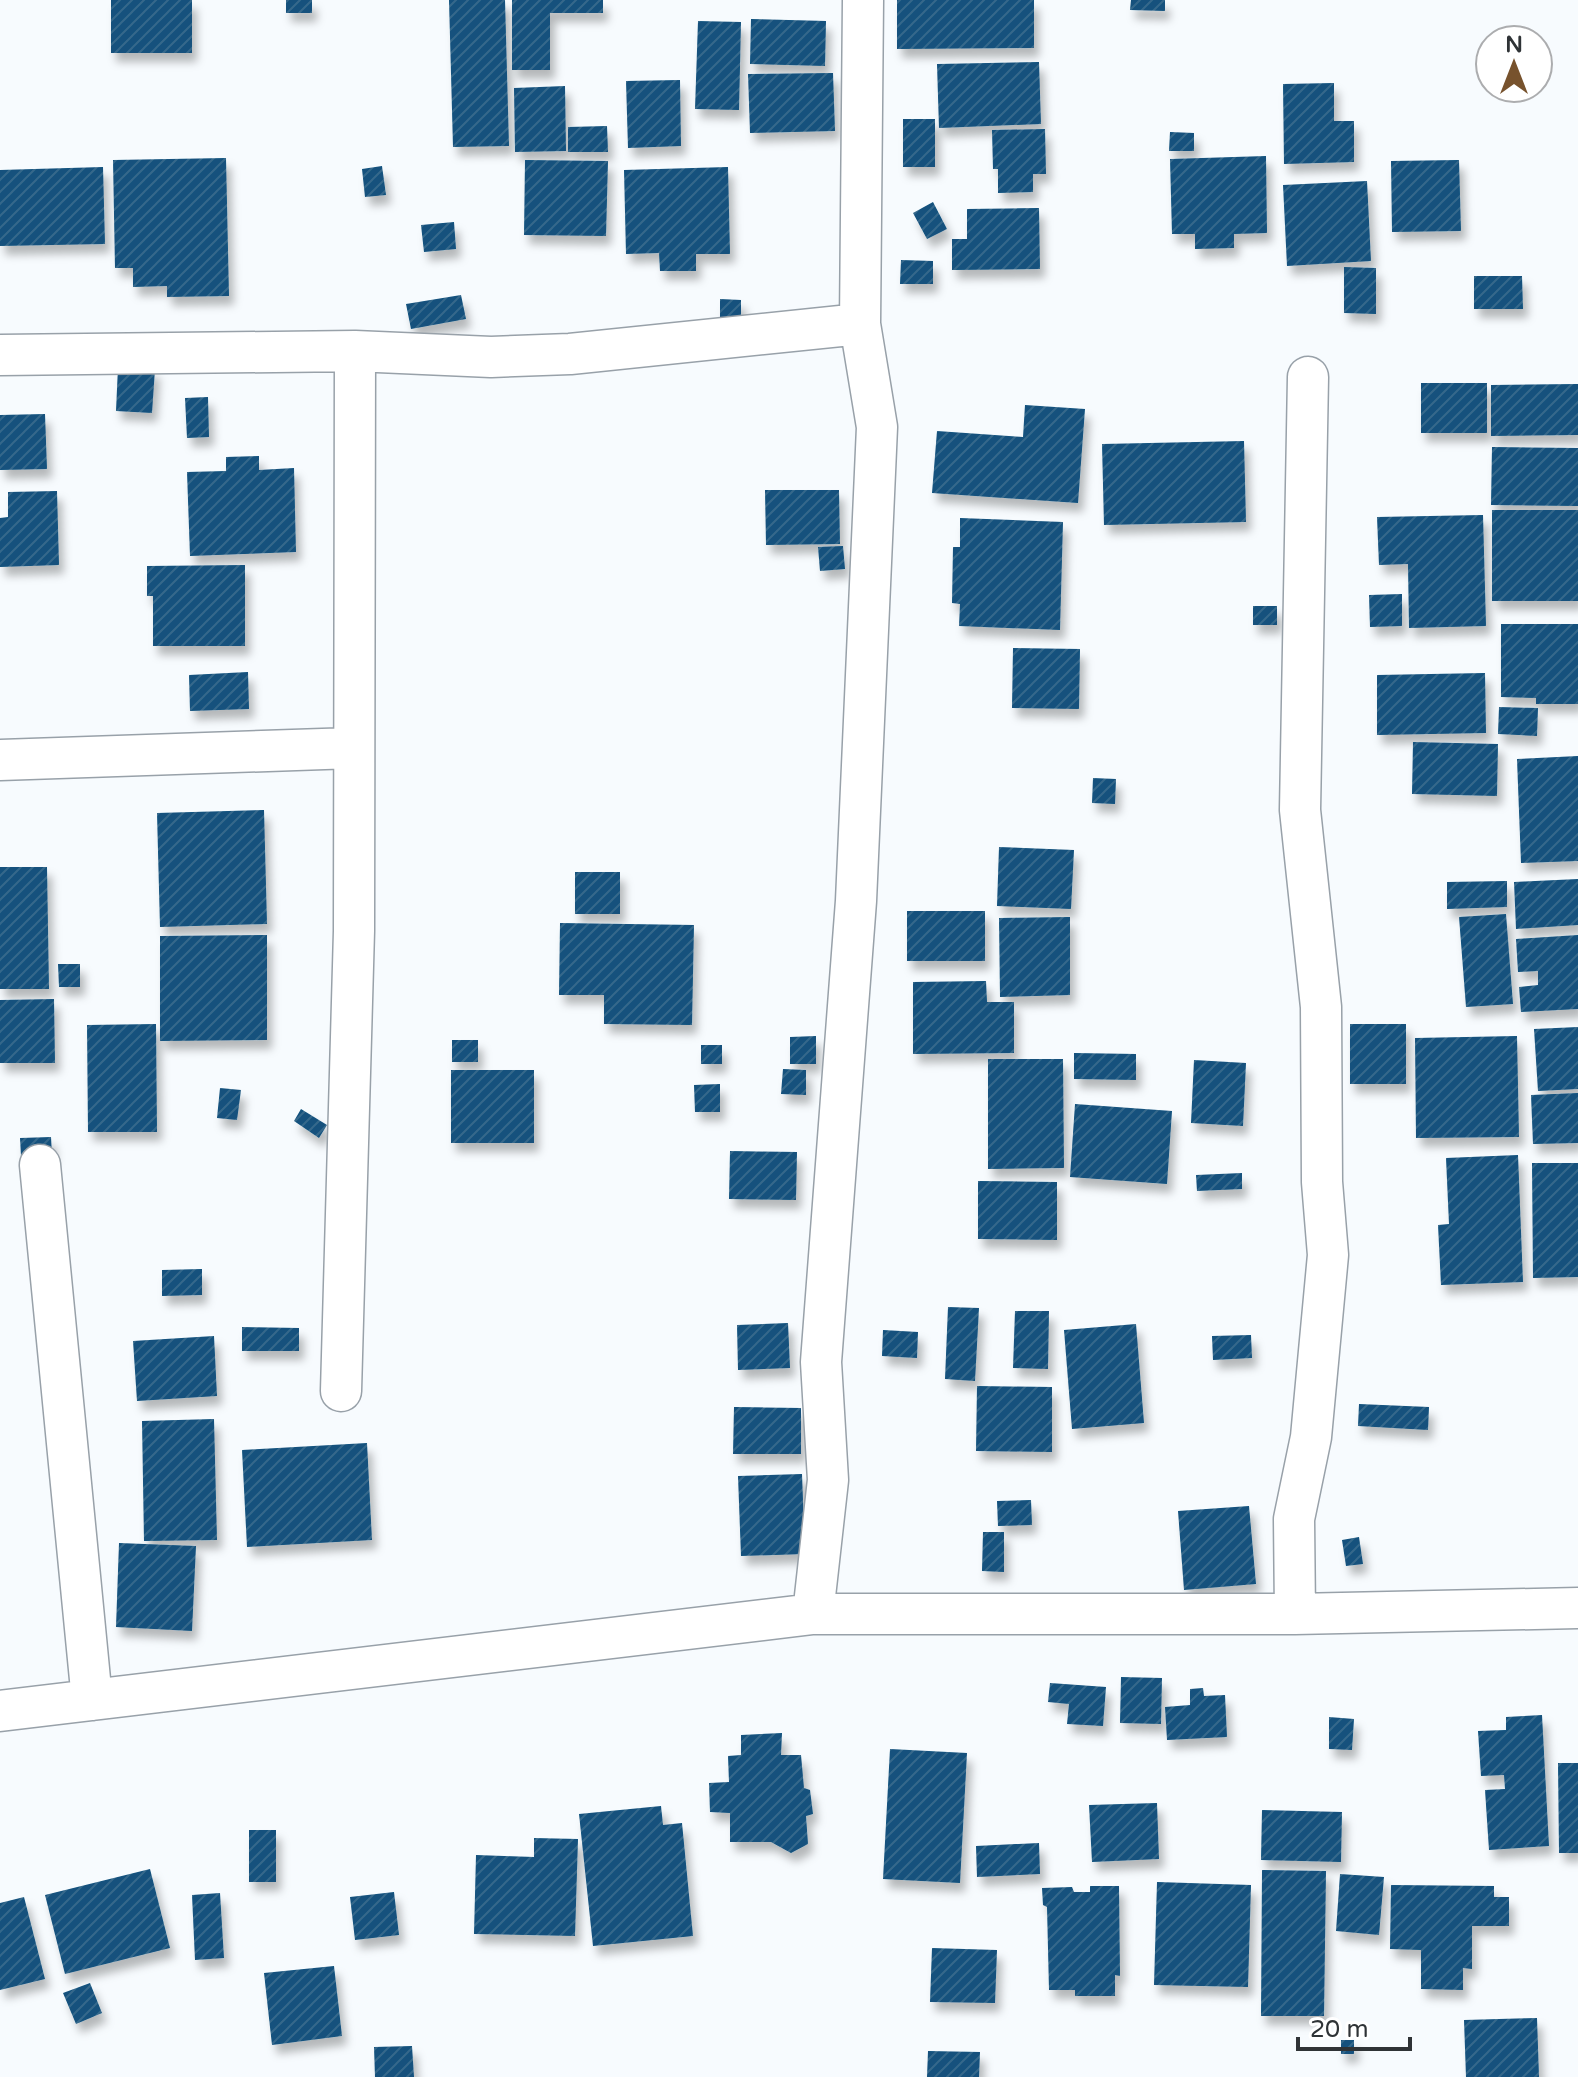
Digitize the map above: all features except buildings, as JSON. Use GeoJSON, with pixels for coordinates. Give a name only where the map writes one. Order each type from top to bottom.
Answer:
{"type":"FeatureCollection","features":[{"type":"Feature","properties":{"kind":"street"},"geometry":{"type":"LineString","coordinates":[[813,1614],[828,1480],[821,1362],[856,901],[877,427],[860,324],[863,0]]}},
{"type":"Feature","properties":{"kind":"street"},"geometry":{"type":"LineString","coordinates":[[0,355],[355,351],[491,357],[570,354],[860,324]]}},
{"type":"Feature","properties":{"kind":"street"},"geometry":{"type":"LineString","coordinates":[[341,1391],[354,931],[355,351]]}},
{"type":"Feature","properties":{"kind":"street"},"geometry":{"type":"LineString","coordinates":[[1295,1614],[1294,1519],[1311,1437],[1328,1255],[1322,1182],[1321,1007],[1300,810],[1308,377]]}},
{"type":"Feature","properties":{"kind":"street"},"geometry":{"type":"LineString","coordinates":[[0,760],[353,748]]}},
{"type":"Feature","properties":{"kind":"street"},"geometry":{"type":"LineString","coordinates":[[40,1165],[92,1700]]}},
{"type":"Feature","properties":{"kind":"street"},"geometry":{"type":"LineString","coordinates":[[0,1711],[813,1614],[1295,1614],[1578,1608]]}}]}
